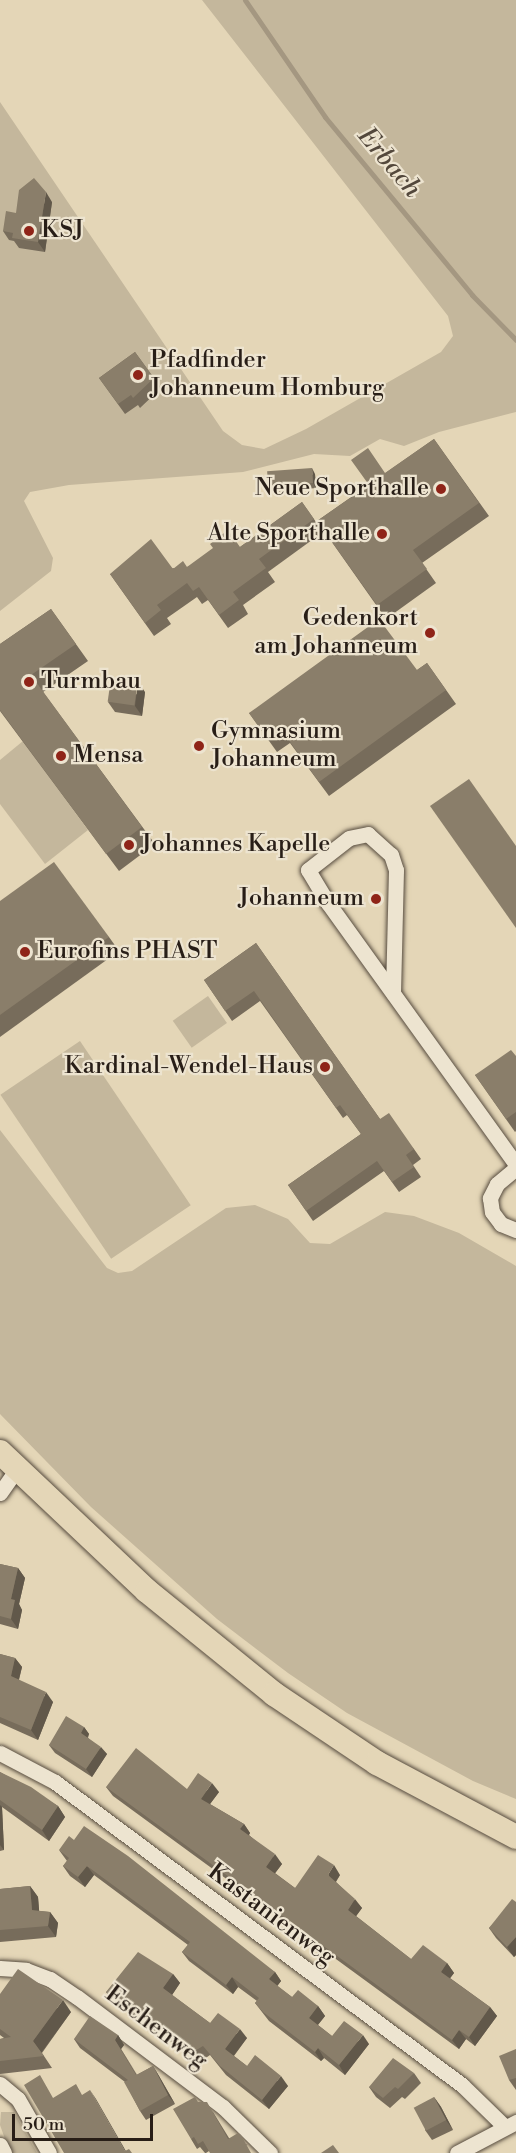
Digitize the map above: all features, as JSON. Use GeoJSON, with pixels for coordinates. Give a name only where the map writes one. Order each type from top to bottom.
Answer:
{"type":"FeatureCollection","features":[{"type":"Feature","properties":{"kind":"main road"},"geometry":{"type":"LineString","coordinates":[[8,1460],[147,1592],[274,1694],[377,1763],[516,1837]]}},
{"type":"Feature","properties":{"kind":"street"},"geometry":{"type":"LineString","coordinates":[[393,993],[398,890],[391,855],[368,834],[349,838],[308,870],[393,993],[516,1167],[497,1184],[490,1198],[492,1212],[501,1224],[516,1230]]}},
{"type":"Feature","properties":{"kind":"street"},"geometry":{"type":"LineString","coordinates":[[0,1492],[8,1460]]}},
{"type":"Feature","properties":{"kind":"street","name":"Kastanienweg"},"geometry":{"type":"LineString","coordinates":[[0,1754],[30,1767],[81,1801],[462,2085],[511,2125]]}},
{"type":"Feature","properties":{"kind":"street","name":"Eschenweg"},"geometry":{"type":"LineString","coordinates":[[0,1968],[26,1970],[50,1979],[77,1997],[223,2107],[270,2153]]}},
{"type":"Feature","properties":{"kind":"street"},"geometry":{"type":"LineString","coordinates":[[0,2084],[18,2100],[49,2153]]}},
{"type":"Feature","properties":{"kind":"street"},"geometry":{"type":"LineString","coordinates":[[457,2153],[511,2125]]}},
{"type":"Feature","properties":{"kind":"street"},"geometry":{"type":"LineString","coordinates":[[0,2145],[4,2153]]}},
{"type":"Feature","properties":{"kind":"shaded area"},"geometry":{"type":"Polygon","coordinates":[[[202,0],[516,0],[516,412],[439,432],[404,446],[380,439],[350,456],[314,454],[243,472],[69,485],[30,492],[24,501],[53,558],[51,571],[0,611],[0,102],[223,431],[242,445],[264,449],[306,429],[441,352],[453,336],[448,316],[202,0]]]}},
{"type":"Feature","properties":{"kind":"shaded area"},"geometry":{"type":"Polygon","coordinates":[[[23,741],[88,830],[45,864],[0,804],[0,760],[23,741]]]}},
{"type":"Feature","properties":{"kind":"shaded area"},"geometry":{"type":"Polygon","coordinates":[[[208,996],[227,1023],[192,1048],[173,1021],[208,996]]]}},
{"type":"Feature","properties":{"kind":"shaded area"},"geometry":{"type":"Polygon","coordinates":[[[80,1041],[191,1205],[111,1259],[0,1095],[80,1041]]]}},
{"type":"Feature","properties":{"kind":"shaded area"},"geometry":{"type":"Polygon","coordinates":[[[0,1130],[107,1268],[118,1273],[132,1271],[226,1208],[255,1205],[288,1219],[310,1243],[330,1244],[385,1212],[414,1216],[459,1233],[516,1266],[516,1799],[473,1781],[347,1713],[288,1673],[217,1619],[91,1507],[0,1414],[0,1130]]]}},
{"type":"Feature","properties":{"kind":"shaded area"},"geometry":{"type":"Polygon","coordinates":[[[1,2112],[14,2112],[37,2153],[10,2153],[0,2125],[1,2112]]]}},
{"type":"Feature","properties":{"kind":"building"},"geometry":{"type":"Polygon","coordinates":[[[34,178],[46,192],[38,242],[12,238],[13,233],[3,231],[6,211],[16,213],[19,190],[34,178]]]}},
{"type":"Feature","properties":{"kind":"building","name":"Pfadfinder Johanneum Homburg"},"geometry":{"type":"Polygon","coordinates":[[[135,352],[154,378],[133,398],[131,395],[118,404],[99,378],[135,352]]]}},
{"type":"Feature","properties":{"kind":"building"},"geometry":{"type":"Polygon","coordinates":[[[434,439],[479,503],[413,550],[427,569],[377,605],[317,521],[369,485],[351,460],[368,448],[385,473],[434,439]]]}},
{"type":"Feature","properties":{"kind":"building"},"geometry":{"type":"Polygon","coordinates":[[[312,468],[313,483],[268,486],[267,471],[312,468]]]}},
{"type":"Feature","properties":{"kind":"building"},"geometry":{"type":"Polygon","coordinates":[[[302,502],[314,519],[259,559],[266,568],[233,592],[239,600],[219,615],[199,587],[193,591],[187,583],[157,605],[161,610],[145,623],[110,574],[151,539],[173,569],[183,561],[187,567],[213,548],[210,544],[228,530],[240,547],[302,502]]]}},
{"type":"Feature","properties":{"kind":"building"},"geometry":{"type":"Polygon","coordinates":[[[51,609],[76,644],[31,675],[142,827],[106,854],[0,710],[0,644],[51,609]]]}},
{"type":"Feature","properties":{"kind":"building"},"geometry":{"type":"Polygon","coordinates":[[[379,619],[417,670],[427,663],[446,690],[319,782],[280,728],[267,738],[249,713],[379,619]]]}},
{"type":"Feature","properties":{"kind":"building"},"geometry":{"type":"Polygon","coordinates":[[[111,678],[138,682],[134,706],[108,702],[111,678]]]}},
{"type":"Feature","properties":{"kind":"building"},"geometry":{"type":"Polygon","coordinates":[[[469,779],[516,846],[516,928],[430,806],[469,779]]]}},
{"type":"Feature","properties":{"kind":"building"},"geometry":{"type":"Polygon","coordinates":[[[54,862],[109,937],[0,1015],[0,901],[54,862]]]}},
{"type":"Feature","properties":{"kind":"building","name":"Kardinal-Wendel-Haus"},"geometry":{"type":"Polygon","coordinates":[[[256,943],[380,1119],[389,1113],[414,1149],[406,1155],[414,1167],[392,1182],[377,1161],[306,1211],[288,1185],[361,1134],[340,1105],[336,1108],[254,991],[225,1011],[204,980],[256,943]]]}},
{"type":"Feature","properties":{"kind":"building"},"geometry":{"type":"Polygon","coordinates":[[[511,1050],[516,1056],[516,1112],[506,1119],[475,1075],[511,1050]]]}},
{"type":"Feature","properties":{"kind":"building"},"geometry":{"type":"Polygon","coordinates":[[[0,1564],[18,1568],[11,1599],[15,1600],[11,1619],[0,1616],[0,1564]]]}},
{"type":"Feature","properties":{"kind":"building"},"geometry":{"type":"Polygon","coordinates":[[[0,1654],[15,1658],[11,1676],[46,1692],[31,1730],[0,1717],[0,1654]]]}},
{"type":"Feature","properties":{"kind":"building"},"geometry":{"type":"Polygon","coordinates":[[[66,1716],[84,1727],[81,1733],[101,1747],[86,1769],[49,1745],[66,1716]]]}},
{"type":"Feature","properties":{"kind":"building"},"geometry":{"type":"Polygon","coordinates":[[[136,1748],[187,1789],[198,1773],[212,1783],[201,1799],[244,1824],[240,1829],[275,1854],[266,1867],[295,1888],[318,1855],[334,1865],[328,1875],[355,1899],[348,1910],[411,1959],[423,1945],[447,1963],[441,1972],[490,2007],[469,2037],[459,2030],[452,2040],[106,1787],[136,1748]]]}},
{"type":"Feature","properties":{"kind":"building"},"geometry":{"type":"Polygon","coordinates":[[[0,1772],[31,1787],[58,1806],[42,1830],[0,1800],[0,1772]]]}},
{"type":"Feature","properties":{"kind":"building"},"geometry":{"type":"Polygon","coordinates":[[[84,1826],[128,1856],[275,1972],[269,1979],[292,1997],[298,1990],[318,2006],[309,2018],[332,2036],[344,2021],[363,2035],[339,2065],[318,2048],[315,2052],[263,2012],[255,2003],[259,1998],[232,1977],[226,1985],[182,1952],[190,1942],[87,1866],[78,1877],[63,1866],[69,1858],[59,1850],[69,1836],[74,1840],[84,1826]]]}},
{"type":"Feature","properties":{"kind":"building"},"geometry":{"type":"Polygon","coordinates":[[[30,1886],[32,1910],[50,1912],[48,1926],[0,1930],[0,1889],[30,1886]]]}},
{"type":"Feature","properties":{"kind":"building"},"geometry":{"type":"Polygon","coordinates":[[[512,1899],[516,1902],[516,1937],[507,1947],[489,1928],[512,1899]]]}},
{"type":"Feature","properties":{"kind":"building"},"geometry":{"type":"Polygon","coordinates":[[[138,1952],[173,1974],[163,1988],[210,2023],[218,2013],[240,2029],[225,2049],[247,2066],[255,2055],[281,2076],[262,2100],[220,2066],[203,2046],[193,2052],[106,1992],[138,1952]]]}},
{"type":"Feature","properties":{"kind":"building"},"geometry":{"type":"Polygon","coordinates":[[[18,1969],[63,2000],[33,2041],[44,2056],[0,2061],[0,2039],[11,2037],[0,2029],[0,1994],[18,1969]]]}},
{"type":"Feature","properties":{"kind":"building"},"geometry":{"type":"Polygon","coordinates":[[[90,2016],[118,2035],[115,2040],[136,2075],[153,2066],[168,2095],[140,2111],[124,2082],[128,2080],[74,2039],[90,2016]]]}},
{"type":"Feature","properties":{"kind":"building"},"geometry":{"type":"Polygon","coordinates":[[[516,2049],[516,2078],[509,2080],[499,2056],[516,2049]]]}},
{"type":"Feature","properties":{"kind":"building"},"geometry":{"type":"Polygon","coordinates":[[[393,2058],[414,2073],[398,2089],[395,2087],[383,2098],[369,2087],[393,2058]]]}},
{"type":"Feature","properties":{"kind":"building"},"geometry":{"type":"Polygon","coordinates":[[[40,2075],[53,2098],[76,2084],[82,2095],[90,2090],[125,2151],[129,2149],[132,2153],[64,2153],[24,2085],[40,2075]]]}},
{"type":"Feature","properties":{"kind":"building"},"geometry":{"type":"Polygon","coordinates":[[[195,2097],[198,2102],[207,2102],[228,2139],[238,2133],[251,2153],[210,2153],[203,2141],[198,2144],[194,2137],[191,2139],[173,2109],[195,2097]]]}},
{"type":"Feature","properties":{"kind":"building"},"geometry":{"type":"Polygon","coordinates":[[[434,2097],[446,2120],[426,2131],[414,2108],[434,2097]]]}},
{"type":"Feature","properties":{"kind":"building"},"geometry":{"type":"Polygon","coordinates":[[[333,2145],[339,2153],[321,2153],[333,2145]]]}},
{"type":"Feature","properties":{"kind":"waterway","name":"Erbach"},"geometry":{"type":"LineString","coordinates":[[245,0],[325,117],[472,295],[516,340]]}},
{"type":"Feature","properties":{"kind":"place","name":"KSJ"},"geometry":{"type":"Point","coordinates":[29,231]}},
{"type":"Feature","properties":{"kind":"place","name":"Pfadfinder Johanneum Homburg"},"geometry":{"type":"Point","coordinates":[138,375]}},
{"type":"Feature","properties":{"kind":"place","name":"Neue Sporthalle"},"geometry":{"type":"Point","coordinates":[441,489]}},
{"type":"Feature","properties":{"kind":"place","name":"Alte Sporthalle"},"geometry":{"type":"Point","coordinates":[382,534]}},
{"type":"Feature","properties":{"kind":"place","name":"Gedenkort am Johanneum"},"geometry":{"type":"Point","coordinates":[430,633]}},
{"type":"Feature","properties":{"kind":"place","name":"Turmbau"},"geometry":{"type":"Point","coordinates":[29,682]}},
{"type":"Feature","properties":{"kind":"place","name":"Gymnasium Johanneum"},"geometry":{"type":"Point","coordinates":[199,746]}},
{"type":"Feature","properties":{"kind":"place","name":"Mensa"},"geometry":{"type":"Point","coordinates":[61,756]}},
{"type":"Feature","properties":{"kind":"place","name":"Johannes Kapelle"},"geometry":{"type":"Point","coordinates":[129,845]}},
{"type":"Feature","properties":{"kind":"place","name":"Johanneum"},"geometry":{"type":"Point","coordinates":[376,899]}},
{"type":"Feature","properties":{"kind":"place","name":"Eurofins PHAST"},"geometry":{"type":"Point","coordinates":[25,952]}},
{"type":"Feature","properties":{"kind":"place","name":"Kardinal-Wendel-Haus"},"geometry":{"type":"Point","coordinates":[325,1067]}}]}
